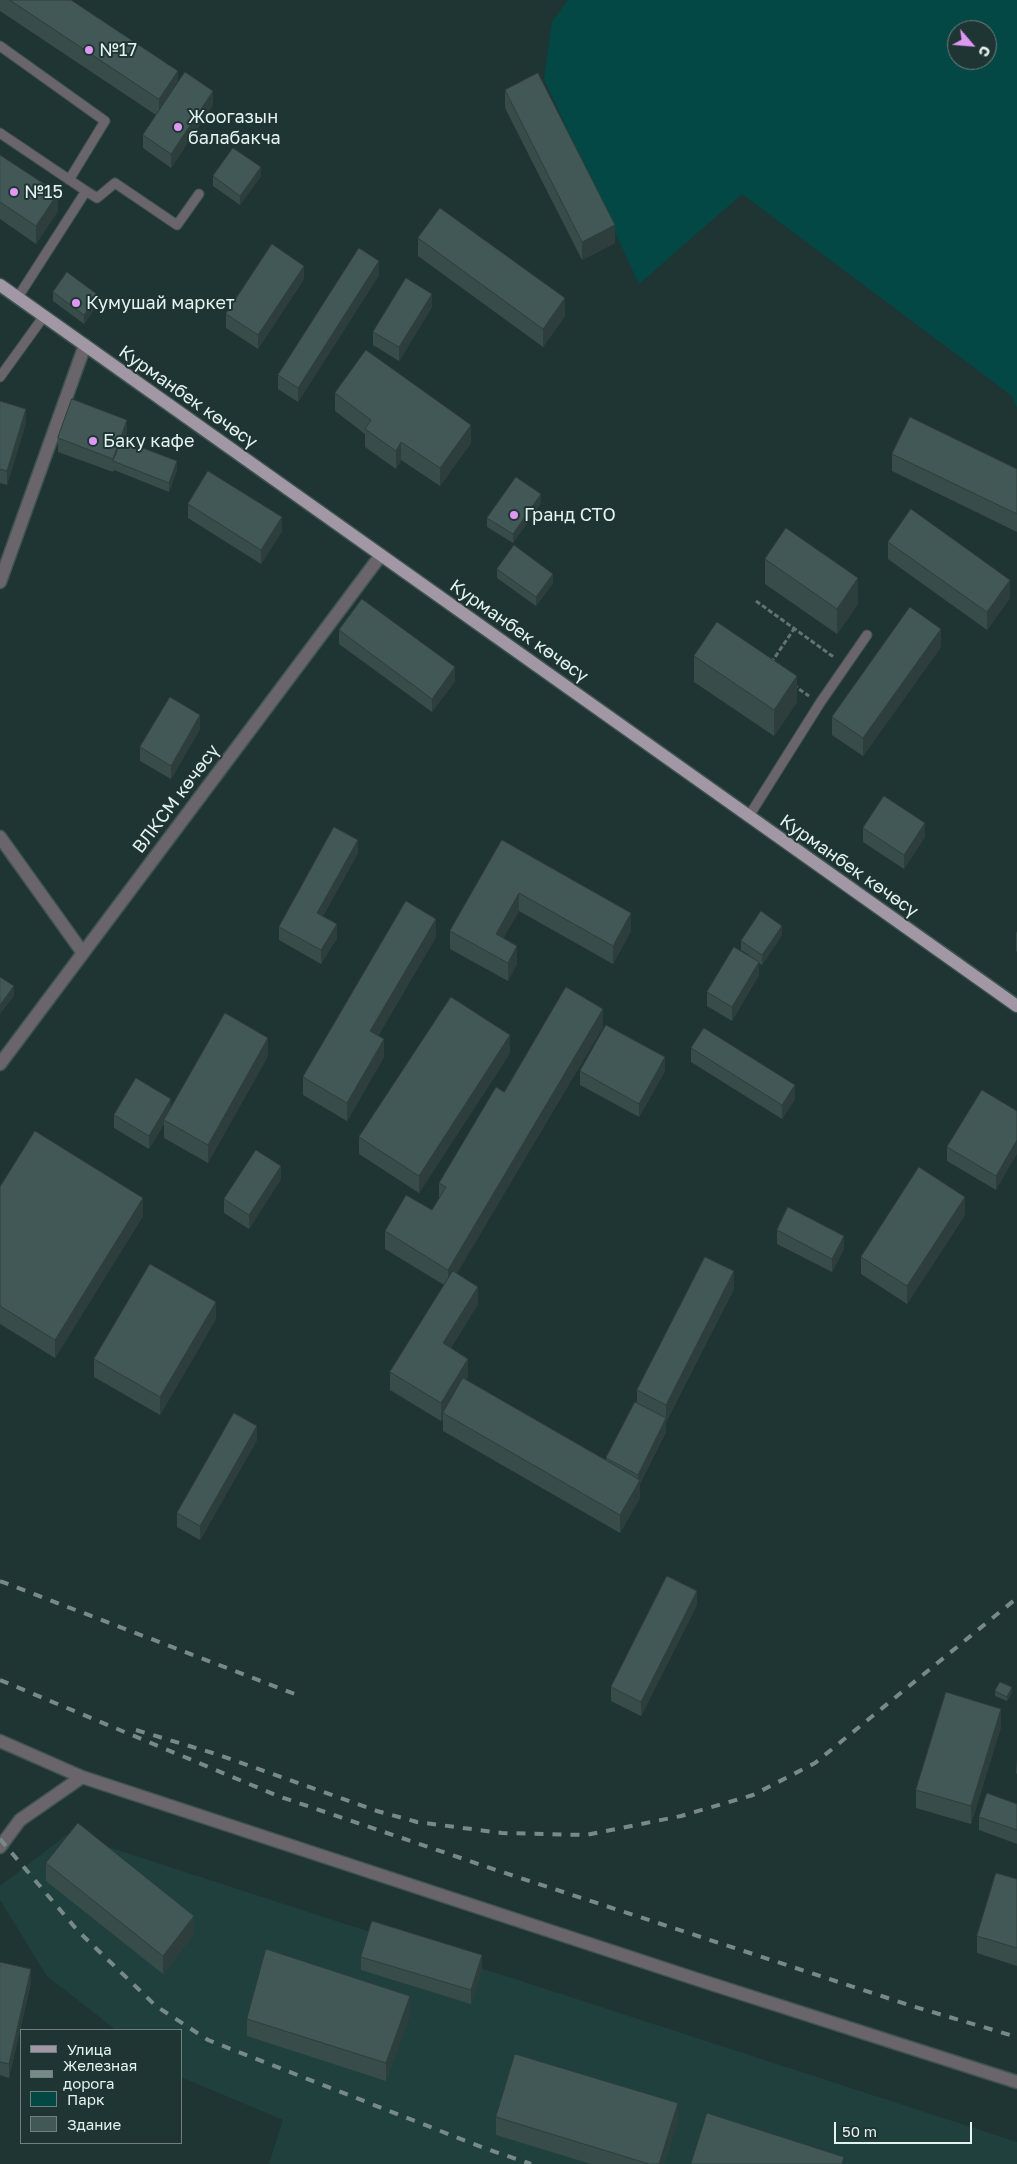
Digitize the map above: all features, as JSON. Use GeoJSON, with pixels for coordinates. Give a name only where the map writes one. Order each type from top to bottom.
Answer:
{"type":"FeatureCollection","features":[{"type":"Feature","properties":{"kind":"main road","name":"Курманбек көчөсү"},"geometry":{"type":"LineString","coordinates":[[0,285],[1017,1006]]}},
{"type":"Feature","properties":{"kind":"street"},"geometry":{"type":"LineString","coordinates":[[0,582],[85,345]]}},
{"type":"Feature","properties":{"kind":"street","name":"ВЛКСМ көчөсү"},"geometry":{"type":"LineString","coordinates":[[0,1064],[381,555]]}},
{"type":"Feature","properties":{"kind":"street"},"geometry":{"type":"LineString","coordinates":[[0,837],[83,953]]}},
{"type":"Feature","properties":{"kind":"street"},"geometry":{"type":"LineString","coordinates":[[0,1741],[82,1776],[696,1979],[1017,2082]]}},
{"type":"Feature","properties":{"kind":"street"},"geometry":{"type":"LineString","coordinates":[[0,1847],[20,1820],[82,1776]]}},
{"type":"Feature","properties":{"kind":"lane"},"geometry":{"type":"LineString","coordinates":[[0,46],[105,121],[69,180]]}},
{"type":"Feature","properties":{"kind":"lane"},"geometry":{"type":"LineString","coordinates":[[0,133],[97,198],[115,183],[177,225],[199,194]]}},
{"type":"Feature","properties":{"kind":"lane"},"geometry":{"type":"LineString","coordinates":[[18,297],[86,191]]}},
{"type":"Feature","properties":{"kind":"lane"},"geometry":{"type":"LineString","coordinates":[[0,378],[44,316]]}},
{"type":"Feature","properties":{"kind":"lane"},"geometry":{"type":"LineString","coordinates":[[749,816],[820,704],[867,635]]}},
{"type":"Feature","properties":{"kind":"path"},"geometry":{"type":"LineString","coordinates":[[756,601],[846,665]]}},
{"type":"Feature","properties":{"kind":"path"},"geometry":{"type":"LineString","coordinates":[[768,668],[794,628]]}},
{"type":"Feature","properties":{"kind":"path"},"geometry":{"type":"LineString","coordinates":[[790,683],[820,704]]}},
{"type":"Feature","properties":{"kind":"shaded area"},"geometry":{"type":"Polygon","coordinates":[[[68,1834],[1017,2142],[1017,2164],[269,2164],[283,2120],[182,2077],[182,2029],[115,2029],[47,1976],[0,1900],[0,1886],[68,1834]]]}},
{"type":"Feature","properties":{"kind":"green space"},"geometry":{"type":"Polygon","coordinates":[[[568,0],[1017,0],[1017,408],[1011,395],[742,194],[639,284],[544,79],[552,22],[568,0]]]}},
{"type":"Feature","properties":{"kind":"building"},"geometry":{"type":"Polygon","coordinates":[[[10,0],[71,0],[178,71],[159,99],[10,0]]]}},
{"type":"Feature","properties":{"kind":"building","name":"Жоогазын балабакча"},"geometry":{"type":"Polygon","coordinates":[[[185,72],[213,91],[171,154],[143,135],[185,72]]]}},
{"type":"Feature","properties":{"kind":"building"},"geometry":{"type":"Polygon","coordinates":[[[538,73],[615,225],[582,242],[505,90],[538,73]]]}},
{"type":"Feature","properties":{"kind":"building"},"geometry":{"type":"Polygon","coordinates":[[[233,148],[261,167],[240,196],[213,176],[233,148]]]}},
{"type":"Feature","properties":{"kind":"building"},"geometry":{"type":"Polygon","coordinates":[[[0,155],[58,193],[36,226],[0,202],[0,155]]]}},
{"type":"Feature","properties":{"kind":"building"},"geometry":{"type":"Polygon","coordinates":[[[440,208],[565,298],[543,329],[418,238],[440,208]]]}},
{"type":"Feature","properties":{"kind":"building"},"geometry":{"type":"Polygon","coordinates":[[[272,244],[304,266],[258,335],[226,314],[272,244]]]}},
{"type":"Feature","properties":{"kind":"building"},"geometry":{"type":"Polygon","coordinates":[[[359,248],[379,261],[298,388],[278,375],[359,248]]]}},
{"type":"Feature","properties":{"kind":"building","name":"Кумушай маркет"},"geometry":{"type":"Polygon","coordinates":[[[67,272],[98,295],[84,315],[53,292],[67,272]]]}},
{"type":"Feature","properties":{"kind":"building"},"geometry":{"type":"Polygon","coordinates":[[[406,278],[432,294],[399,347],[373,332],[406,278]]]}},
{"type":"Feature","properties":{"kind":"building"},"geometry":{"type":"Polygon","coordinates":[[[366,350],[471,425],[440,468],[401,442],[396,451],[365,429],[371,420],[335,393],[366,350]]]}},
{"type":"Feature","properties":{"kind":"building","name":"Баку кафе"},"geometry":{"type":"Polygon","coordinates":[[[72,399],[127,420],[113,459],[58,438],[72,399]]]}},
{"type":"Feature","properties":{"kind":"building"},"geometry":{"type":"Polygon","coordinates":[[[0,401],[26,409],[7,471],[0,469],[0,401]]]}},
{"type":"Feature","properties":{"kind":"building"},"geometry":{"type":"Polygon","coordinates":[[[910,417],[1017,469],[1017,514],[892,454],[910,417]]]}},
{"type":"Feature","properties":{"kind":"building"},"geometry":{"type":"Polygon","coordinates":[[[122,440],[177,461],[169,483],[113,461],[122,440]]]}},
{"type":"Feature","properties":{"kind":"building"},"geometry":{"type":"Polygon","coordinates":[[[208,471],[282,517],[261,550],[188,504],[208,471]]]}},
{"type":"Feature","properties":{"kind":"building","name":"Гранд СТО"},"geometry":{"type":"Polygon","coordinates":[[[516,477],[541,494],[513,534],[487,518],[516,477]]]}},
{"type":"Feature","properties":{"kind":"building"},"geometry":{"type":"Polygon","coordinates":[[[911,509],[1010,580],[987,612],[888,542],[911,509]]]}},
{"type":"Feature","properties":{"kind":"building"},"geometry":{"type":"Polygon","coordinates":[[[786,528],[858,578],[837,609],[765,559],[786,528]]]}},
{"type":"Feature","properties":{"kind":"building"},"geometry":{"type":"Polygon","coordinates":[[[514,545],[553,574],[536,597],[497,569],[514,545]]]}},
{"type":"Feature","properties":{"kind":"building"},"geometry":{"type":"Polygon","coordinates":[[[362,599],[455,667],[432,699],[339,630],[362,599]]]}},
{"type":"Feature","properties":{"kind":"building"},"geometry":{"type":"Polygon","coordinates":[[[910,607],[941,629],[863,738],[832,717],[910,607]]]}},
{"type":"Feature","properties":{"kind":"building"},"geometry":{"type":"Polygon","coordinates":[[[717,622],[797,676],[774,710],[694,656],[717,622]]]}},
{"type":"Feature","properties":{"kind":"building"},"geometry":{"type":"Polygon","coordinates":[[[170,697],[200,715],[171,766],[140,747],[170,697]]]}},
{"type":"Feature","properties":{"kind":"building"},"geometry":{"type":"Polygon","coordinates":[[[884,796],[925,823],[904,855],[863,828],[884,796]]]}},
{"type":"Feature","properties":{"kind":"building"},"geometry":{"type":"Polygon","coordinates":[[[334,827],[358,840],[317,913],[337,924],[321,950],[279,927],[334,827]]]}},
{"type":"Feature","properties":{"kind":"building"},"geometry":{"type":"Polygon","coordinates":[[[502,840],[631,913],[613,946],[519,893],[496,934],[517,946],[508,963],[450,931],[502,840]]]}},
{"type":"Feature","properties":{"kind":"building"},"geometry":{"type":"Polygon","coordinates":[[[406,901],[436,919],[370,1031],[384,1039],[347,1103],[303,1077],[406,901]]]}},
{"type":"Feature","properties":{"kind":"building"},"geometry":{"type":"Polygon","coordinates":[[[761,911],[782,926],[762,955],[741,941],[761,911]]]}},
{"type":"Feature","properties":{"kind":"building"},"geometry":{"type":"Polygon","coordinates":[[[734,947],[759,962],[732,1007],[707,992],[734,947]]]}},
{"type":"Feature","properties":{"kind":"building"},"geometry":{"type":"Polygon","coordinates":[[[0,977],[14,986],[0,1005],[0,977]]]}},
{"type":"Feature","properties":{"kind":"building"},"geometry":{"type":"Polygon","coordinates":[[[566,987],[603,1009],[448,1270],[385,1231],[406,1195],[432,1210],[446,1187],[439,1183],[496,1087],[504,1092],[566,987]]]}},
{"type":"Feature","properties":{"kind":"building"},"geometry":{"type":"Polygon","coordinates":[[[451,997],[510,1035],[419,1176],[359,1137],[451,997]]]}},
{"type":"Feature","properties":{"kind":"building"},"geometry":{"type":"Polygon","coordinates":[[[225,1013],[268,1038],[208,1145],[164,1120],[225,1013]]]}},
{"type":"Feature","properties":{"kind":"building"},"geometry":{"type":"Polygon","coordinates":[[[606,1025],[665,1057],[639,1104],[580,1071],[606,1025]]]}},
{"type":"Feature","properties":{"kind":"building"},"geometry":{"type":"Polygon","coordinates":[[[704,1028],[795,1085],[782,1105],[691,1048],[704,1028]]]}},
{"type":"Feature","properties":{"kind":"building"},"geometry":{"type":"Polygon","coordinates":[[[136,1078],[171,1099],[149,1136],[114,1115],[136,1078]]]}},
{"type":"Feature","properties":{"kind":"building"},"geometry":{"type":"Polygon","coordinates":[[[982,1090],[1017,1111],[1017,1140],[996,1176],[947,1147],[982,1090]]]}},
{"type":"Feature","properties":{"kind":"building"},"geometry":{"type":"Polygon","coordinates":[[[35,1131],[143,1198],[55,1340],[0,1306],[0,1187],[35,1131]]]}},
{"type":"Feature","properties":{"kind":"building"},"geometry":{"type":"Polygon","coordinates":[[[256,1150],[281,1166],[249,1215],[224,1199],[256,1150]]]}},
{"type":"Feature","properties":{"kind":"building"},"geometry":{"type":"Polygon","coordinates":[[[919,1167],[965,1197],[907,1286],[861,1257],[919,1167]]]}},
{"type":"Feature","properties":{"kind":"building"},"geometry":{"type":"Polygon","coordinates":[[[788,1207],[844,1236],[832,1259],[777,1230],[788,1207]]]}},
{"type":"Feature","properties":{"kind":"building"},"geometry":{"type":"Polygon","coordinates":[[[705,1257],[734,1271],[666,1405],[637,1390],[705,1257]]]}},
{"type":"Feature","properties":{"kind":"building"},"geometry":{"type":"Polygon","coordinates":[[[150,1264],[216,1302],[160,1397],[94,1359],[150,1264]]]}},
{"type":"Feature","properties":{"kind":"building"},"geometry":{"type":"Polygon","coordinates":[[[453,1271],[478,1287],[443,1343],[468,1359],[441,1403],[390,1372],[453,1271]]]}},
{"type":"Feature","properties":{"kind":"building"},"geometry":{"type":"Polygon","coordinates":[[[463,1378],[640,1480],[620,1515],[443,1413],[463,1378]]]}},
{"type":"Feature","properties":{"kind":"building"},"geometry":{"type":"Polygon","coordinates":[[[635,1402],[666,1418],[638,1475],[606,1458],[635,1402]]]}},
{"type":"Feature","properties":{"kind":"building"},"geometry":{"type":"Polygon","coordinates":[[[234,1413],[257,1426],[200,1526],[177,1513],[234,1413]]]}},
{"type":"Feature","properties":{"kind":"building"},"geometry":{"type":"Polygon","coordinates":[[[667,1576],[697,1591],[641,1702],[611,1687],[667,1576]]]}},
{"type":"Feature","properties":{"kind":"building"},"geometry":{"type":"Polygon","coordinates":[[[1000,1682],[1012,1687],[1007,1697],[995,1691],[1000,1682]]]}},
{"type":"Feature","properties":{"kind":"building"},"geometry":{"type":"Polygon","coordinates":[[[946,1692],[1001,1709],[971,1806],[916,1790],[946,1692]]]}},
{"type":"Feature","properties":{"kind":"building"},"geometry":{"type":"Polygon","coordinates":[[[987,1793],[1017,1804],[1017,1830],[979,1817],[987,1793]]]}},
{"type":"Feature","properties":{"kind":"building"},"geometry":{"type":"Polygon","coordinates":[[[78,1823],[194,1916],[163,1956],[46,1863],[78,1823]]]}},
{"type":"Feature","properties":{"kind":"building"},"geometry":{"type":"Polygon","coordinates":[[[996,1873],[1017,1879],[1017,1948],[977,1936],[996,1873]]]}},
{"type":"Feature","properties":{"kind":"building"},"geometry":{"type":"Polygon","coordinates":[[[372,1921],[482,1955],[471,1990],[361,1957],[372,1921]]]}},
{"type":"Feature","properties":{"kind":"building"},"geometry":{"type":"Polygon","coordinates":[[[266,1949],[410,1996],[386,2063],[247,2019],[266,1949]]]}},
{"type":"Feature","properties":{"kind":"building"},"geometry":{"type":"Polygon","coordinates":[[[0,1962],[31,1969],[9,2064],[0,2062],[0,1962]]]}},
{"type":"Feature","properties":{"kind":"building"},"geometry":{"type":"Polygon","coordinates":[[[515,2054],[678,2103],[659,2164],[649,2164],[496,2117],[515,2054]]]}},
{"type":"Feature","properties":{"kind":"building"},"geometry":{"type":"Polygon","coordinates":[[[707,2113],[844,2157],[842,2164],[691,2164],[707,2113]]]}},
{"type":"Feature","properties":{"kind":"railway"},"geometry":{"type":"LineString","coordinates":[[0,1581],[300,1696]]}},
{"type":"Feature","properties":{"kind":"railway"},"geometry":{"type":"LineString","coordinates":[[136,1730],[216,1754],[377,1811],[417,1822],[502,1833],[586,1835],[681,1816],[753,1795],[815,1763],[1017,1598]]}},
{"type":"Feature","properties":{"kind":"railway"},"geometry":{"type":"LineString","coordinates":[[0,1680],[278,1796],[502,1872],[912,2006],[1017,2037]]}},
{"type":"Feature","properties":{"kind":"railway"},"geometry":{"type":"LineString","coordinates":[[0,1839],[78,1931],[156,2006],[208,2040],[484,2148],[531,2164]]}},
{"type":"Feature","properties":{"kind":"place","name":"№17"},"geometry":{"type":"Point","coordinates":[89,50]}},
{"type":"Feature","properties":{"kind":"place","name":"Жоогазын балабакча"},"geometry":{"type":"Point","coordinates":[178,127]}},
{"type":"Feature","properties":{"kind":"place","name":"№15"},"geometry":{"type":"Point","coordinates":[14,192]}},
{"type":"Feature","properties":{"kind":"place","name":"Кумушай маркет"},"geometry":{"type":"Point","coordinates":[76,303]}},
{"type":"Feature","properties":{"kind":"place","name":"Баку кафе"},"geometry":{"type":"Point","coordinates":[93,441]}},
{"type":"Feature","properties":{"kind":"place","name":"Гранд СТО"},"geometry":{"type":"Point","coordinates":[514,515]}}]}
